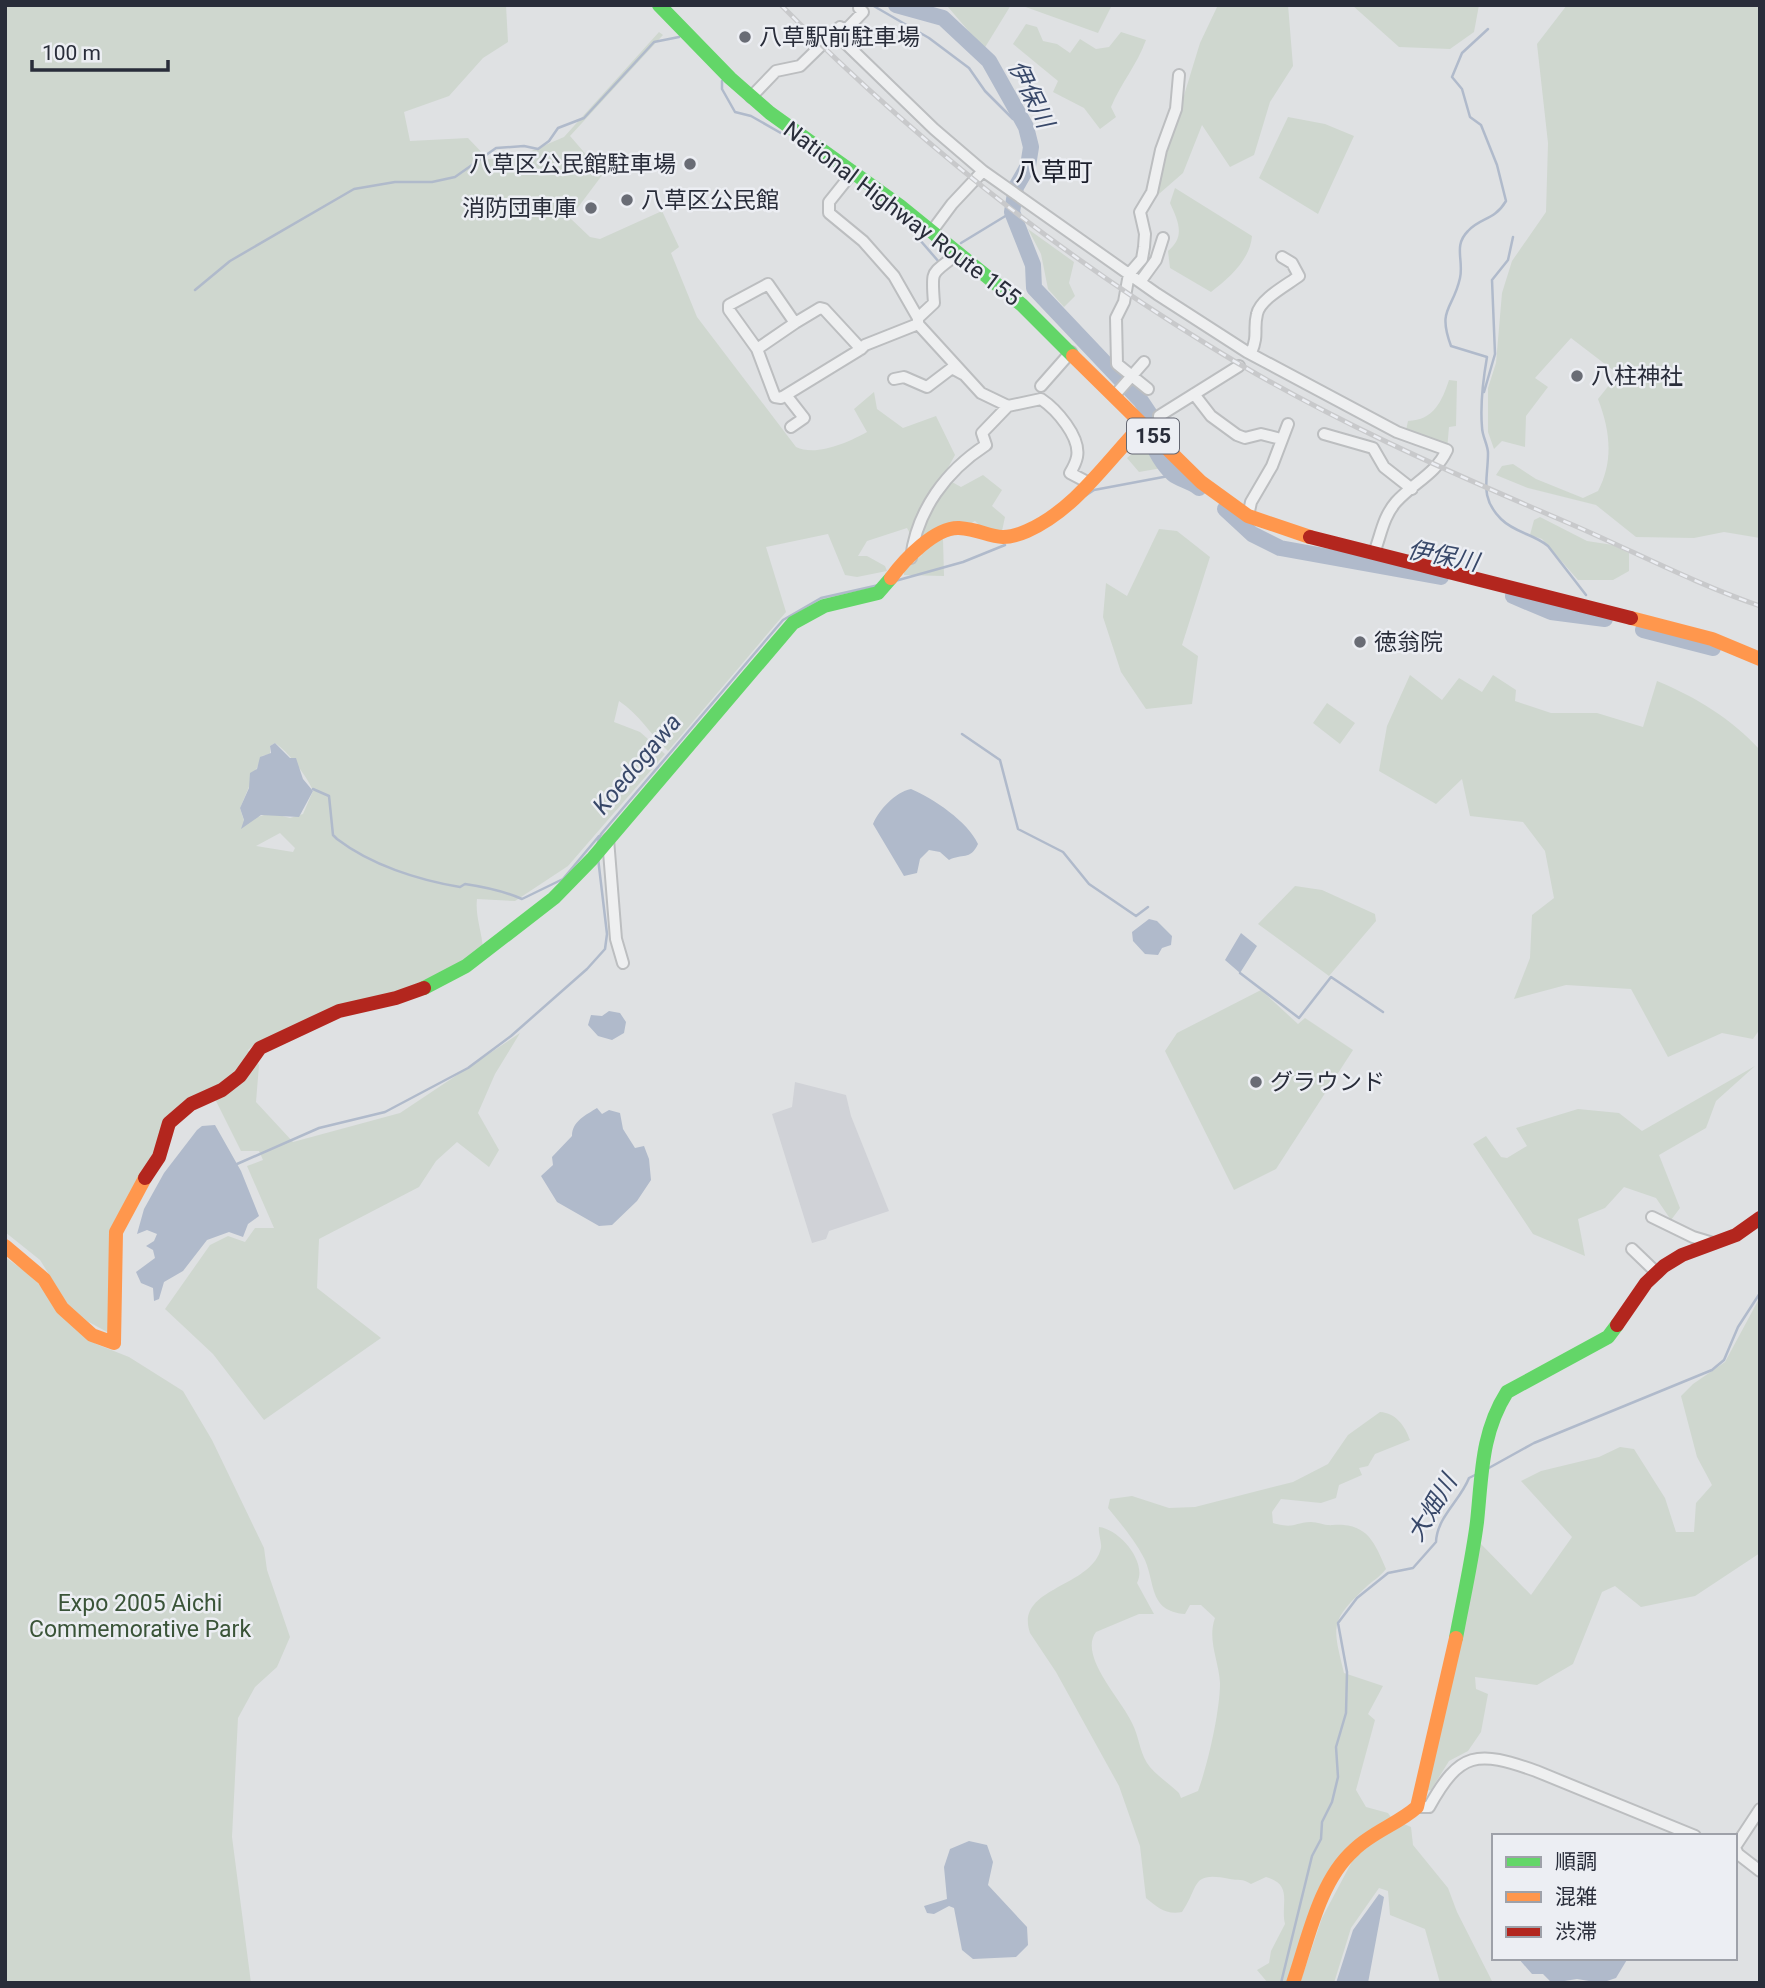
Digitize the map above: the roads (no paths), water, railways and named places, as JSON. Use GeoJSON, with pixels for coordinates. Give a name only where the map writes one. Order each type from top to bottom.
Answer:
{"type":"FeatureCollection","features":[{"type":"Feature","properties":{"kind":"main road","name":"National Highway Route 155"},"geometry":{"type":"LineString","coordinates":[[659,5],[751,97],[849,177],[932,231],[1022,305],[1072,352],[1123,385],[1142,425],[1162,446],[1201,482],[1248,516],[1288,531],[1641,619],[1712,639],[1760,659]]}},
{"type":"Feature","properties":{"kind":"main road"},"geometry":{"type":"LineString","coordinates":[[5,1246],[44,1279],[62,1308],[92,1335],[114,1343],[116,1232],[130,1202],[159,1157],[169,1122],[179,1112],[222,1090],[240,1076],[260,1048],[269,1042],[339,1010],[422,990],[452,975],[554,898],[592,859],[793,623],[824,606],[890,582],[911,558],[954,527],[991,538],[1004,539],[1022,533],[1068,504],[1089,483],[1103,463],[1142,425]]}},
{"type":"Feature","properties":{"kind":"main road"},"geometry":{"type":"LineString","coordinates":[[1293,1983],[1318,1914],[1343,1861],[1352,1850],[1405,1819],[1417,1807],[1475,1537],[1487,1434],[1495,1407],[1507,1392],[1608,1337],[1657,1273],[1682,1255],[1716,1244],[1749,1228],[1760,1218]]}},
{"type":"Feature","properties":{"kind":"street"},"geometry":{"type":"LineString","coordinates":[[751,97],[776,71],[800,66],[859,8],[863,12],[839,37],[934,129],[1013,194],[1140,282],[1251,353],[1397,432],[1447,450],[1435,470],[1389,512],[1374,553]]}},
{"type":"Feature","properties":{"kind":"street"},"geometry":{"type":"LineString","coordinates":[[1123,385],[1116,360],[1119,330],[1116,318],[1124,302],[1129,274],[1142,259],[1145,234],[1140,212],[1152,192],[1161,150],[1176,110],[1179,75]]}},
{"type":"Feature","properties":{"kind":"street"},"geometry":{"type":"LineString","coordinates":[[932,231],[952,204],[983,171]]}},
{"type":"Feature","properties":{"kind":"street"},"geometry":{"type":"LineString","coordinates":[[849,177],[829,202],[829,213],[863,241],[894,276],[918,321],[965,376],[981,393],[1008,406]]}},
{"type":"Feature","properties":{"kind":"street"},"geometry":{"type":"LineString","coordinates":[[1140,282],[1156,260],[1163,238]]}},
{"type":"Feature","properties":{"kind":"street"},"geometry":{"type":"LineString","coordinates":[[795,323],[768,284],[729,305],[757,349],[775,397],[786,395],[861,349],[918,321],[934,303],[932,276],[935,270],[958,253]]}},
{"type":"Feature","properties":{"kind":"street"},"geometry":{"type":"LineString","coordinates":[[1251,353],[1258,337],[1257,314],[1261,307],[1299,276],[1292,263],[1282,257]]}},
{"type":"Feature","properties":{"kind":"street"},"geometry":{"type":"LineString","coordinates":[[757,349],[820,308],[824,309],[861,349]]}},
{"type":"Feature","properties":{"kind":"street"},"geometry":{"type":"LineString","coordinates":[[1041,386],[1072,352]]}},
{"type":"Feature","properties":{"kind":"street"},"geometry":{"type":"LineString","coordinates":[[1123,385],[1144,362]]}},
{"type":"Feature","properties":{"kind":"street"},"geometry":{"type":"LineString","coordinates":[[1162,446],[1159,416],[1239,366]]}},
{"type":"Feature","properties":{"kind":"street"},"geometry":{"type":"LineString","coordinates":[[894,379],[904,377],[927,387],[952,368],[965,376]]}},
{"type":"Feature","properties":{"kind":"street"},"geometry":{"type":"LineString","coordinates":[[1123,385],[1142,382],[1148,389]]}},
{"type":"Feature","properties":{"kind":"street"},"geometry":{"type":"LineString","coordinates":[[1194,394],[1212,416],[1237,435],[1245,438],[1261,434],[1281,439]]}},
{"type":"Feature","properties":{"kind":"street"},"geometry":{"type":"LineString","coordinates":[[786,395],[804,418],[791,427]]}},
{"type":"Feature","properties":{"kind":"street"},"geometry":{"type":"LineString","coordinates":[[911,558],[931,501],[956,467],[986,445],[982,433],[1008,406],[1041,399],[1048,404],[1069,429],[1076,445],[1077,457],[1070,473],[1089,483]]}},
{"type":"Feature","properties":{"kind":"street"},"geometry":{"type":"LineString","coordinates":[[1248,516],[1251,502],[1272,466],[1288,424]]}},
{"type":"Feature","properties":{"kind":"street"},"geometry":{"type":"LineString","coordinates":[[1324,434],[1373,448],[1384,467],[1412,489]]}},
{"type":"Feature","properties":{"kind":"street"},"geometry":{"type":"LineString","coordinates":[[606,842],[616,939],[623,963]]}},
{"type":"Feature","properties":{"kind":"street"},"geometry":{"type":"LineString","coordinates":[[1652,1217],[1693,1237],[1716,1244]]}},
{"type":"Feature","properties":{"kind":"street"},"geometry":{"type":"LineString","coordinates":[[1632,1250],[1657,1273]]}},
{"type":"Feature","properties":{"kind":"street"},"geometry":{"type":"LineString","coordinates":[[1417,1807],[1429,1807],[1446,1776],[1455,1767],[1467,1761],[1488,1759],[1510,1762],[1536,1771],[1690,1834]]}},
{"type":"Feature","properties":{"kind":"street"},"geometry":{"type":"LineString","coordinates":[[1737,1844],[1760,1808]]}},
{"type":"Feature","properties":{"kind":"street"},"geometry":{"type":"LineString","coordinates":[[1737,1852],[1760,1871]]}},
{"type":"Feature","properties":{"kind":"water"},"geometry":{"type":"Polygon","coordinates":[[[275,743],[290,758],[296,758],[303,779],[313,791],[299,817],[261,815],[241,829],[244,820],[240,808],[249,788],[250,773],[257,769],[260,757],[271,753],[270,746],[275,743]]]}},
{"type":"Feature","properties":{"kind":"water"},"geometry":{"type":"Polygon","coordinates":[[[911,789],[939,805],[966,827],[978,844],[972,853],[949,860],[940,852],[929,850],[920,859],[917,873],[904,876],[873,824],[888,802],[911,789]]]}},
{"type":"Feature","properties":{"kind":"water"},"geometry":{"type":"Polygon","coordinates":[[[1149,919],[1157,921],[1172,936],[1171,945],[1162,948],[1158,955],[1145,954],[1133,941],[1132,932],[1149,919]]]}},
{"type":"Feature","properties":{"kind":"water"},"geometry":{"type":"Polygon","coordinates":[[[1241,933],[1257,946],[1240,973],[1225,960],[1241,933]]]}},
{"type":"Feature","properties":{"kind":"water"},"geometry":{"type":"Polygon","coordinates":[[[609,1011],[620,1013],[626,1022],[624,1033],[612,1040],[598,1036],[588,1025],[591,1015],[602,1016],[609,1011]]]}},
{"type":"Feature","properties":{"kind":"water"},"geometry":{"type":"Polygon","coordinates":[[[597,1108],[602,1114],[609,1110],[620,1113],[623,1129],[635,1148],[644,1146],[649,1159],[651,1180],[637,1201],[612,1225],[599,1226],[557,1202],[541,1176],[553,1165],[552,1157],[572,1136],[577,1122],[597,1108]]]}},
{"type":"Feature","properties":{"kind":"water"},"geometry":{"type":"Polygon","coordinates":[[[215,1125],[241,1171],[259,1216],[248,1224],[243,1237],[229,1232],[207,1240],[183,1271],[164,1282],[159,1299],[154,1301],[153,1288],[141,1283],[136,1272],[155,1258],[153,1250],[146,1246],[154,1241],[157,1234],[147,1230],[137,1234],[144,1209],[164,1173],[197,1130],[202,1126],[215,1125]]]}},
{"type":"Feature","properties":{"kind":"water"},"geometry":{"type":"Polygon","coordinates":[[[969,1841],[987,1845],[993,1862],[988,1885],[1027,1927],[1028,1945],[1016,1957],[973,1959],[962,1950],[954,1908],[949,1906],[934,1914],[927,1913],[924,1906],[947,1899],[944,1867],[950,1849],[969,1841]]]}},
{"type":"Feature","properties":{"kind":"water"},"geometry":{"type":"Polygon","coordinates":[[[1379,1894],[1384,1897],[1368,1983],[1336,1983],[1353,1930],[1379,1894]]]}},
{"type":"Feature","properties":{"kind":"water"},"geometry":{"type":"Polygon","coordinates":[[[1520,1960],[1627,1960],[1616,1978],[1601,1983],[1577,1979],[1552,1983],[1543,1974],[1532,1974],[1520,1960]]]}},
{"type":"Feature","properties":{"kind":"waterway"},"geometry":{"type":"LineString","coordinates":[[872,5],[929,38],[969,68],[985,91],[1013,119]]}},
{"type":"Feature","properties":{"kind":"waterway","name":"伊保川"},"geometry":{"type":"LineString","coordinates":[[896,5],[943,18],[989,61],[1026,127],[1031,147],[1028,166],[1016,187],[1012,212],[1033,265],[1034,288],[1141,401],[1151,416]]}},
{"type":"Feature","properties":{"kind":"waterway"},"geometry":{"type":"LineString","coordinates":[[1488,29],[1462,53],[1452,77],[1462,89],[1470,117],[1481,125],[1497,165],[1506,201],[1492,216],[1473,227],[1461,242],[1460,278],[1446,316],[1447,333],[1451,346],[1487,357],[1481,418],[1488,450],[1487,496],[1494,511],[1506,524],[1548,546],[1586,595]]}},
{"type":"Feature","properties":{"kind":"waterway"},"geometry":{"type":"LineString","coordinates":[[195,290],[230,261],[354,189],[395,182],[432,182],[455,177],[496,148],[524,146],[538,149],[549,141],[558,128],[584,118],[654,42],[679,37]]}},
{"type":"Feature","properties":{"kind":"waterway"},"geometry":{"type":"LineString","coordinates":[[722,81],[722,89],[735,112],[751,116],[786,136]]}},
{"type":"Feature","properties":{"kind":"waterway"},"geometry":{"type":"LineString","coordinates":[[961,243],[1012,212]]}},
{"type":"Feature","properties":{"kind":"waterway"},"geometry":{"type":"LineString","coordinates":[[900,217],[939,262],[947,254]]}},
{"type":"Feature","properties":{"kind":"waterway"},"geometry":{"type":"LineString","coordinates":[[1484,392],[1495,354],[1492,280],[1508,260],[1513,237]]}},
{"type":"Feature","properties":{"kind":"waterway","name":"伊保川"},"geometry":{"type":"LineString","coordinates":[[1151,438],[1157,453],[1170,471],[1199,488]]}},
{"type":"Feature","properties":{"kind":"waterway","name":"Koedogawa"},"geometry":{"type":"LineString","coordinates":[[1085,496],[1094,490],[1174,475]]}},
{"type":"Feature","properties":{"kind":"waterway","name":"伊保川"},"geometry":{"type":"LineString","coordinates":[[1225,509],[1252,534],[1280,548],[1441,577]]}},
{"type":"Feature","properties":{"kind":"waterway","name":"Koedogawa"},"geometry":{"type":"LineString","coordinates":[[895,581],[963,562],[1005,545]]}},
{"type":"Feature","properties":{"kind":"waterway","name":"Koedogawa"},"geometry":{"type":"LineString","coordinates":[[597,845],[601,834],[783,620],[821,598],[879,585]]}},
{"type":"Feature","properties":{"kind":"waterway","name":"伊保川"},"geometry":{"type":"LineString","coordinates":[[1513,596],[1551,612],[1605,619]]}},
{"type":"Feature","properties":{"kind":"waterway","name":"伊保川"},"geometry":{"type":"LineString","coordinates":[[1643,630],[1713,648]]}},
{"type":"Feature","properties":{"kind":"waterway"},"geometry":{"type":"LineString","coordinates":[[962,734],[1000,760],[1018,829],[1063,852],[1089,884],[1136,916],[1148,907]]}},
{"type":"Feature","properties":{"kind":"waterway"},"geometry":{"type":"LineString","coordinates":[[313,789],[329,796],[333,835],[350,848],[380,864],[428,880],[460,887],[465,884],[480,886],[522,899],[563,879],[599,836]]}},
{"type":"Feature","properties":{"kind":"waterway","name":"Koedogawa"},"geometry":{"type":"LineString","coordinates":[[237,1164],[319,1128],[385,1112],[468,1068],[511,1036],[587,969],[605,949],[607,934],[598,858]]}},
{"type":"Feature","properties":{"kind":"waterway"},"geometry":{"type":"LineString","coordinates":[[1240,973],[1299,1018],[1331,977],[1383,1012]]}},
{"type":"Feature","properties":{"kind":"waterway","name":"大畑川"},"geometry":{"type":"LineString","coordinates":[[1487,1469],[1534,1443],[1712,1370],[1724,1360],[1738,1327],[1760,1293]]}},
{"type":"Feature","properties":{"kind":"waterway","name":"大畑川"},"geometry":{"type":"LineString","coordinates":[[1281,1983],[1312,1856],[1321,1839],[1322,1822],[1332,1802],[1338,1777],[1336,1747],[1346,1713],[1347,1672],[1338,1623],[1357,1598],[1388,1573],[1413,1568],[1436,1542],[1440,1525],[1469,1478],[1475,1475]]}},
{"type":"Feature","properties":{"kind":"railway"},"geometry":{"type":"LineString","coordinates":[[781,5],[880,99],[984,188],[1093,270],[1208,345],[1296,396],[1387,442],[1689,578],[1760,606]]}},
{"type":"Feature","properties":{"kind":"place","name":"八草駅前駐車場"},"geometry":{"type":"Point","coordinates":[745,37]}},
{"type":"Feature","properties":{"kind":"place","name":"八草区公民館駐車場"},"geometry":{"type":"Point","coordinates":[690,164]}},
{"type":"Feature","properties":{"kind":"place","name":"八草区公民館"},"geometry":{"type":"Point","coordinates":[627,200]}},
{"type":"Feature","properties":{"kind":"place","name":"消防団車庫"},"geometry":{"type":"Point","coordinates":[591,208]}},
{"type":"Feature","properties":{"kind":"place","name":"八柱神社"},"geometry":{"type":"Point","coordinates":[1577,376]}},
{"type":"Feature","properties":{"kind":"place","name":"徳翁院"},"geometry":{"type":"Point","coordinates":[1360,642]}},
{"type":"Feature","properties":{"kind":"place","name":"グラウンド"},"geometry":{"type":"Point","coordinates":[1256,1082]}},
{"type":"Feature","properties":{"kind":"district","name":"八草町"},"geometry":{"type":"Point","coordinates":[1054,172]}},
{"type":"Feature","properties":{"kind":"park label","name":"Expo 2005 Aichi Commemorative Park"},"geometry":{"type":"Point","coordinates":[140,1616]}}]}
